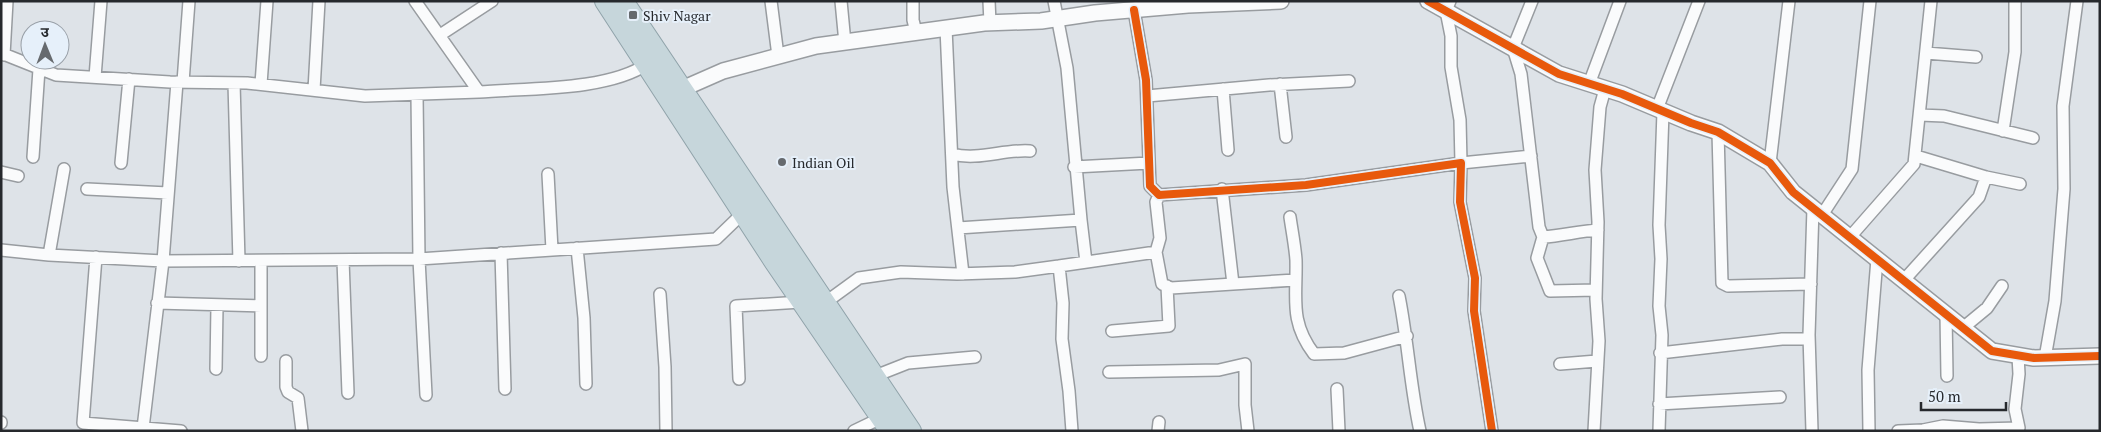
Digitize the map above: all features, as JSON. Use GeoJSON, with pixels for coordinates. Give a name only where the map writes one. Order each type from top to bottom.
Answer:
{"type":"FeatureCollection","features":[{"type":"Feature","properties":{"kind":"highway"},"geometry":{"type":"LineString","coordinates":[[605,1],[801,302],[885,424]]}},
{"type":"Feature","properties":{"kind":"highway"},"geometry":{"type":"LineString","coordinates":[[623,1],[911,431]]}},
{"type":"Feature","properties":{"kind":"street"},"geometry":{"type":"LineString","coordinates":[[7,1],[3,54],[20,61]]}},
{"type":"Feature","properties":{"kind":"street"},"geometry":{"type":"LineString","coordinates":[[95,77],[101,1]]}},
{"type":"Feature","properties":{"kind":"street"},"geometry":{"type":"LineString","coordinates":[[136,429],[157,303],[189,1]]}},
{"type":"Feature","properties":{"kind":"street"},"geometry":{"type":"LineString","coordinates":[[261,84],[267,1]]}},
{"type":"Feature","properties":{"kind":"street"},"geometry":{"type":"LineString","coordinates":[[314,90],[318,1]]}},
{"type":"Feature","properties":{"kind":"street"},"geometry":{"type":"LineString","coordinates":[[415,1],[479,92]]}},
{"type":"Feature","properties":{"kind":"street"},"geometry":{"type":"LineString","coordinates":[[440,35],[492,1]]}},
{"type":"Feature","properties":{"kind":"street"},"geometry":{"type":"LineString","coordinates":[[772,1],[778,56]]}},
{"type":"Feature","properties":{"kind":"street"},"geometry":{"type":"LineString","coordinates":[[841,1],[845,43]]}},
{"type":"Feature","properties":{"kind":"street"},"geometry":{"type":"LineString","coordinates":[[913,1],[913,20],[916,32]]}},
{"type":"Feature","properties":{"kind":"street"},"geometry":{"type":"LineString","coordinates":[[989,1],[990,23]]}},
{"type":"Feature","properties":{"kind":"street"},"geometry":{"type":"LineString","coordinates":[[1054,1],[1067,68],[1074,167],[1086,262]]}},
{"type":"Feature","properties":{"kind":"street"},"geometry":{"type":"LineString","coordinates":[[682,89],[723,70],[816,46],[990,23],[1057,19],[1134,10],[1152,5],[1281,1]]}},
{"type":"Feature","properties":{"kind":"street"},"geometry":{"type":"LineString","coordinates":[[1428,1],[1448,6],[1513,48],[1559,74],[1605,89],[1718,132],[1770,163],[1793,192],[1992,351],[2018,356],[2045,358],[2100,356]]}},
{"type":"Feature","properties":{"kind":"street"},"geometry":{"type":"LineString","coordinates":[[1532,1],[1513,48],[1521,74],[1539,227],[1543,237],[1537,258],[1550,291],[1596,290]]}},
{"type":"Feature","properties":{"kind":"street"},"geometry":{"type":"LineString","coordinates":[[1589,84],[1620,1]]}},
{"type":"Feature","properties":{"kind":"street"},"geometry":{"type":"LineString","coordinates":[[1659,431],[1660,110],[1699,1]]}},
{"type":"Feature","properties":{"kind":"street"},"geometry":{"type":"LineString","coordinates":[[1770,163],[1789,1]]}},
{"type":"Feature","properties":{"kind":"street"},"geometry":{"type":"LineString","coordinates":[[1812,431],[1809,339],[1817,212],[1852,169],[1870,1]]}},
{"type":"Feature","properties":{"kind":"street"},"geometry":{"type":"LineString","coordinates":[[1850,237],[1914,164],[1931,1]]}},
{"type":"Feature","properties":{"kind":"street"},"geometry":{"type":"LineString","coordinates":[[2003,131],[2014,52],[2015,1]]}},
{"type":"Feature","properties":{"kind":"street"},"geometry":{"type":"LineString","coordinates":[[2045,358],[2055,301],[2064,189],[2063,106],[2077,1]]}},
{"type":"Feature","properties":{"kind":"street"},"geometry":{"type":"LineString","coordinates":[[1448,6],[1451,36],[1450,67],[1460,120],[1460,202],[1475,278],[1474,311],[1492,431]]}},
{"type":"Feature","properties":{"kind":"street"},"geometry":{"type":"LineString","coordinates":[[1134,10],[1146,80],[1150,186],[1159,195],[1306,185],[1461,163],[1531,156]]}},
{"type":"Feature","properties":{"kind":"street"},"geometry":{"type":"LineString","coordinates":[[946,28],[952,154],[962,274]]}},
{"type":"Feature","properties":{"kind":"street"},"geometry":{"type":"LineString","coordinates":[[1926,52],[1976,57]]}},
{"type":"Feature","properties":{"kind":"street"},"geometry":{"type":"LineString","coordinates":[[42,70],[56,75],[180,82],[261,84],[365,96],[479,92],[595,83],[633,72],[647,64]]}},
{"type":"Feature","properties":{"kind":"street"},"geometry":{"type":"LineString","coordinates":[[33,156],[39,70]]}},
{"type":"Feature","properties":{"kind":"street"},"geometry":{"type":"LineString","coordinates":[[122,163],[129,79]]}},
{"type":"Feature","properties":{"kind":"street"},"geometry":{"type":"LineString","coordinates":[[1147,96],[1280,84],[1349,81]]}},
{"type":"Feature","properties":{"kind":"street"},"geometry":{"type":"LineString","coordinates":[[234,83],[239,261]]}},
{"type":"Feature","properties":{"kind":"street"},"geometry":{"type":"LineString","coordinates":[[1280,84],[1286,137]]}},
{"type":"Feature","properties":{"kind":"street"},"geometry":{"type":"LineString","coordinates":[[1223,89],[1228,150]]}},
{"type":"Feature","properties":{"kind":"street"},"geometry":{"type":"LineString","coordinates":[[1594,431],[1598,341],[1596,290],[1598,230],[1595,170],[1600,107],[1605,89]]}},
{"type":"Feature","properties":{"kind":"street"},"geometry":{"type":"LineString","coordinates":[[417,95],[419,259],[426,395]]}},
{"type":"Feature","properties":{"kind":"street"},"geometry":{"type":"LineString","coordinates":[[1920,115],[1944,116],[2033,138]]}},
{"type":"Feature","properties":{"kind":"street"},"geometry":{"type":"LineString","coordinates":[[1718,132],[1722,284],[1728,286],[1811,284]]}},
{"type":"Feature","properties":{"kind":"street"},"geometry":{"type":"LineString","coordinates":[[952,154],[964,157],[1015,150],[1030,151]]}},
{"type":"Feature","properties":{"kind":"street"},"geometry":{"type":"LineString","coordinates":[[1916,156],[1986,178],[2020,184]]}},
{"type":"Feature","properties":{"kind":"street"},"geometry":{"type":"LineString","coordinates":[[1074,167],[1150,163]]}},
{"type":"Feature","properties":{"kind":"street"},"geometry":{"type":"LineString","coordinates":[[49,255],[64,169]]}},
{"type":"Feature","properties":{"kind":"street"},"geometry":{"type":"LineString","coordinates":[[1,172],[18,176]]}},
{"type":"Feature","properties":{"kind":"street"},"geometry":{"type":"LineString","coordinates":[[548,174],[552,250]]}},
{"type":"Feature","properties":{"kind":"street"},"geometry":{"type":"LineString","coordinates":[[1904,280],[1979,197],[1986,178]]}},
{"type":"Feature","properties":{"kind":"street"},"geometry":{"type":"LineString","coordinates":[[87,189],[168,193]]}},
{"type":"Feature","properties":{"kind":"street"},"geometry":{"type":"LineString","coordinates":[[1222,190],[1232,284]]}},
{"type":"Feature","properties":{"kind":"street"},"geometry":{"type":"LineString","coordinates":[[1159,195],[1156,202],[1160,238],[1156,252],[1162,284],[1171,288],[1295,280]]}},
{"type":"Feature","properties":{"kind":"street"},"geometry":{"type":"LineString","coordinates":[[1,250],[49,255],[162,261],[419,259],[716,239],[743,213]]}},
{"type":"Feature","properties":{"kind":"street"},"geometry":{"type":"LineString","coordinates":[[1290,217],[1296,259],[1294,301],[1302,337],[1314,354],[1344,353],[1406,336]]}},
{"type":"Feature","properties":{"kind":"street"},"geometry":{"type":"LineString","coordinates":[[958,228],[1080,220]]}},
{"type":"Feature","properties":{"kind":"street"},"geometry":{"type":"LineString","coordinates":[[1543,237],[1564,236],[1572,231],[1598,230]]}},
{"type":"Feature","properties":{"kind":"street"},"geometry":{"type":"LineString","coordinates":[[577,248],[584,318],[586,384]]}},
{"type":"Feature","properties":{"kind":"street"},"geometry":{"type":"LineString","coordinates":[[826,302],[859,278],[901,272],[962,274],[1015,272],[1156,252]]}},
{"type":"Feature","properties":{"kind":"street"},"geometry":{"type":"LineString","coordinates":[[501,253],[505,389]]}},
{"type":"Feature","properties":{"kind":"street"},"geometry":{"type":"LineString","coordinates":[[96,257],[82,427],[181,431]]}},
{"type":"Feature","properties":{"kind":"street"},"geometry":{"type":"LineString","coordinates":[[1869,431],[1868,370],[1877,259]]}},
{"type":"Feature","properties":{"kind":"street"},"geometry":{"type":"LineString","coordinates":[[343,260],[348,393]]}},
{"type":"Feature","properties":{"kind":"street"},"geometry":{"type":"LineString","coordinates":[[261,356],[260,306],[262,261]]}},
{"type":"Feature","properties":{"kind":"street"},"geometry":{"type":"LineString","coordinates":[[1059,266],[1063,303],[1062,339],[1072,431]]}},
{"type":"Feature","properties":{"kind":"street"},"geometry":{"type":"LineString","coordinates":[[1112,331],[1170,326],[1167,286]]}},
{"type":"Feature","properties":{"kind":"street"},"geometry":{"type":"LineString","coordinates":[[1964,327],[1987,308],[2002,286]]}},
{"type":"Feature","properties":{"kind":"street"},"geometry":{"type":"LineString","coordinates":[[660,294],[665,367],[666,431]]}},
{"type":"Feature","properties":{"kind":"street"},"geometry":{"type":"LineString","coordinates":[[1398,296],[1406,336],[1411,389],[1420,431]]}},
{"type":"Feature","properties":{"kind":"street"},"geometry":{"type":"LineString","coordinates":[[738,379],[736,306],[801,302]]}},
{"type":"Feature","properties":{"kind":"street"},"geometry":{"type":"LineString","coordinates":[[157,303],[260,306]]}},
{"type":"Feature","properties":{"kind":"street"},"geometry":{"type":"LineString","coordinates":[[216,369],[217,306]]}},
{"type":"Feature","properties":{"kind":"street"},"geometry":{"type":"LineString","coordinates":[[1946,314],[1947,376]]}},
{"type":"Feature","properties":{"kind":"street"},"geometry":{"type":"LineString","coordinates":[[1660,353],[1782,339],[1809,339]]}},
{"type":"Feature","properties":{"kind":"street"},"geometry":{"type":"LineString","coordinates":[[1898,431],[1923,430],[1943,426],[1979,429],[2019,428],[2015,409],[2019,374],[2018,356]]}},
{"type":"Feature","properties":{"kind":"street"},"geometry":{"type":"LineString","coordinates":[[875,376],[908,363],[975,357]]}},
{"type":"Feature","properties":{"kind":"street"},"geometry":{"type":"LineString","coordinates":[[286,361],[286,387],[288,392],[298,398],[302,431]]}},
{"type":"Feature","properties":{"kind":"street"},"geometry":{"type":"LineString","coordinates":[[1560,364],[1597,361]]}},
{"type":"Feature","properties":{"kind":"street"},"geometry":{"type":"LineString","coordinates":[[1109,372],[1219,370],[1245,364],[1245,405],[1248,431]]}},
{"type":"Feature","properties":{"kind":"street"},"geometry":{"type":"LineString","coordinates":[[1337,389],[1339,431]]}},
{"type":"Feature","properties":{"kind":"street"},"geometry":{"type":"LineString","coordinates":[[1659,404],[1780,397]]}},
{"type":"Feature","properties":{"kind":"street"},"geometry":{"type":"LineString","coordinates":[[854,431],[885,424]]}},
{"type":"Feature","properties":{"kind":"cycle path"},"geometry":{"type":"LineString","coordinates":[[1428,1],[1559,74],[1622,94],[1691,123],[1718,132],[1770,163],[1793,192],[1992,351],[2034,358],[2100,356]]}},
{"type":"Feature","properties":{"kind":"cycle path"},"geometry":{"type":"LineString","coordinates":[[1134,10],[1146,80],[1150,186],[1159,195],[1306,185],[1461,163],[1460,202],[1475,278],[1474,311],[1492,431]]}},
{"type":"Feature","properties":{"kind":"place","name":"Shiv Nagar"},"geometry":{"type":"Point","coordinates":[633,15]}},
{"type":"Feature","properties":{"kind":"place","name":"Indian Oil"},"geometry":{"type":"Point","coordinates":[782,162]}}]}
